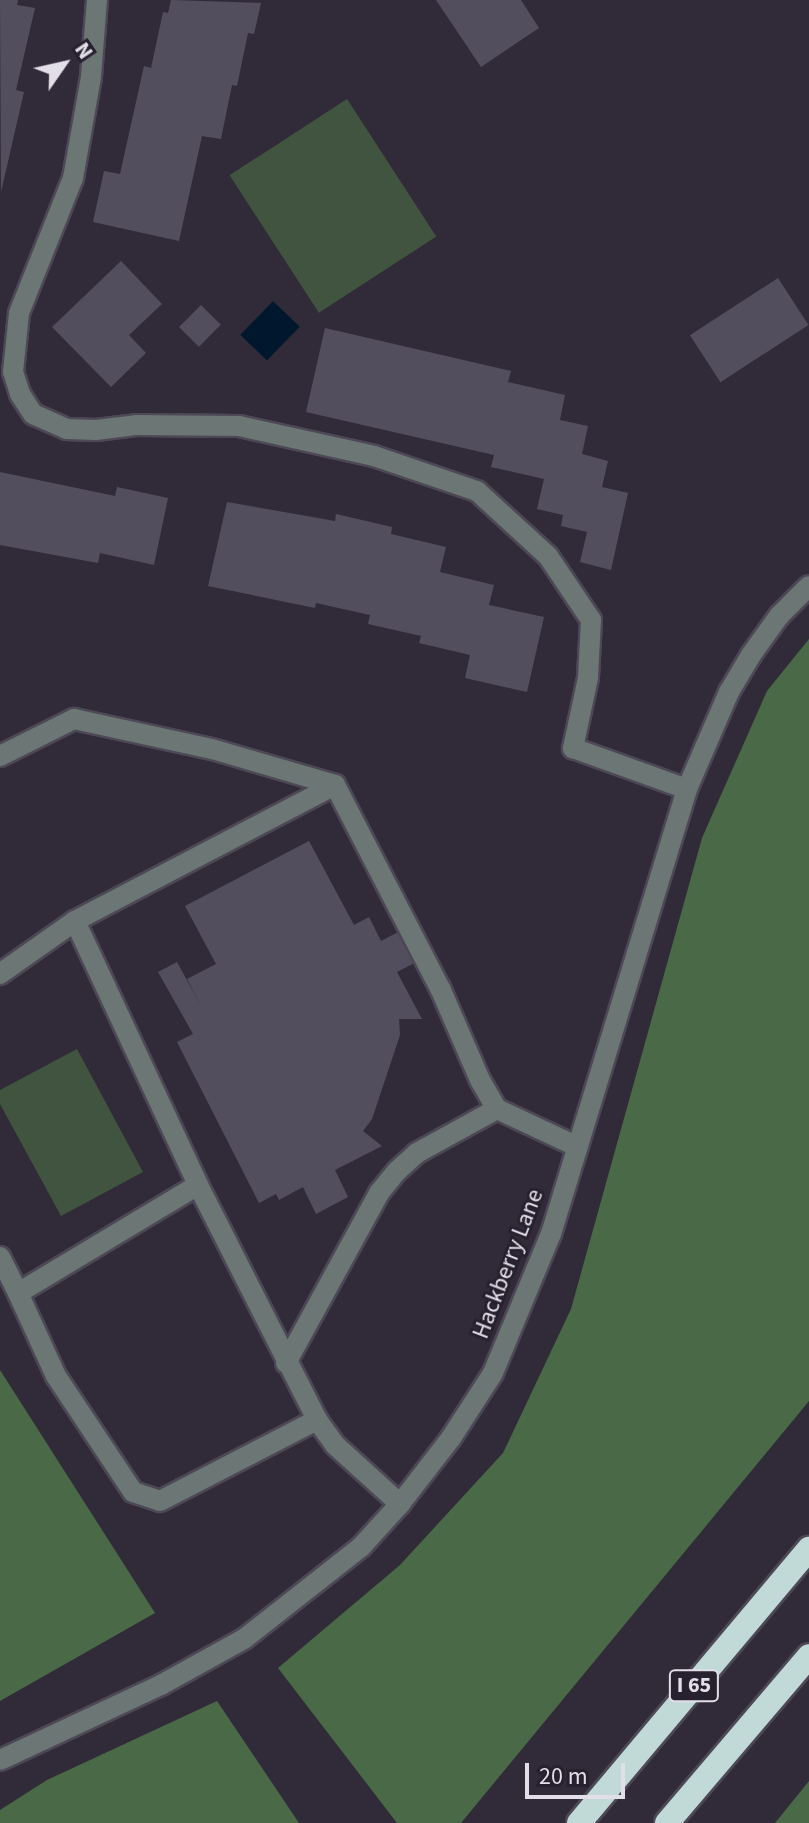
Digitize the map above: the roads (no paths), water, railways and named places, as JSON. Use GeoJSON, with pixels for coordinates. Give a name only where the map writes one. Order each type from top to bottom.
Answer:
{"type":"FeatureCollection","features":[{"type":"Feature","properties":{"kind":"highway","name":"I 65"},"geometry":{"type":"LineString","coordinates":[[579,1823],[809,1549]]}},
{"type":"Feature","properties":{"kind":"highway"},"geometry":{"type":"LineString","coordinates":[[667,1823],[809,1656]]}},
{"type":"Feature","properties":{"kind":"street"},"geometry":{"type":"LineString","coordinates":[[97,0],[91,77],[73,178],[19,313],[13,372],[20,394],[33,414],[66,429],[96,430],[136,425],[239,426],[374,456],[477,491],[548,556],[591,620],[588,678],[573,748],[687,789]]}},
{"type":"Feature","properties":{"kind":"street","name":"Hackberry Lane"},"geometry":{"type":"LineString","coordinates":[[0,1760],[161,1685],[244,1639],[361,1547],[400,1504],[451,1438],[493,1373],[551,1234],[687,789],[743,667],[779,616],[809,586]]}},
{"type":"Feature","properties":{"kind":"street"},"geometry":{"type":"LineString","coordinates":[[0,756],[74,719],[212,749],[335,785],[440,988],[480,1080],[497,1109],[578,1147]]}},
{"type":"Feature","properties":{"kind":"street"},"geometry":{"type":"LineString","coordinates":[[0,974],[75,921],[335,785]]}},
{"type":"Feature","properties":{"kind":"street"},"geometry":{"type":"LineString","coordinates":[[75,921],[198,1185],[317,1420],[335,1445],[400,1504]]}},
{"type":"Feature","properties":{"kind":"street"},"geometry":{"type":"LineString","coordinates":[[286,1363],[379,1193],[397,1171],[417,1153],[497,1109]]}},
{"type":"Feature","properties":{"kind":"street"},"geometry":{"type":"LineString","coordinates":[[18,1293],[198,1185]]}},
{"type":"Feature","properties":{"kind":"street"},"geometry":{"type":"LineString","coordinates":[[0,1257],[56,1376],[133,1492],[160,1501],[317,1420]]}},
{"type":"Feature","properties":{"kind":"water"},"geometry":{"type":"Polygon","coordinates":[[[273,301],[300,327],[267,361],[240,335],[273,301]]]}}]}
